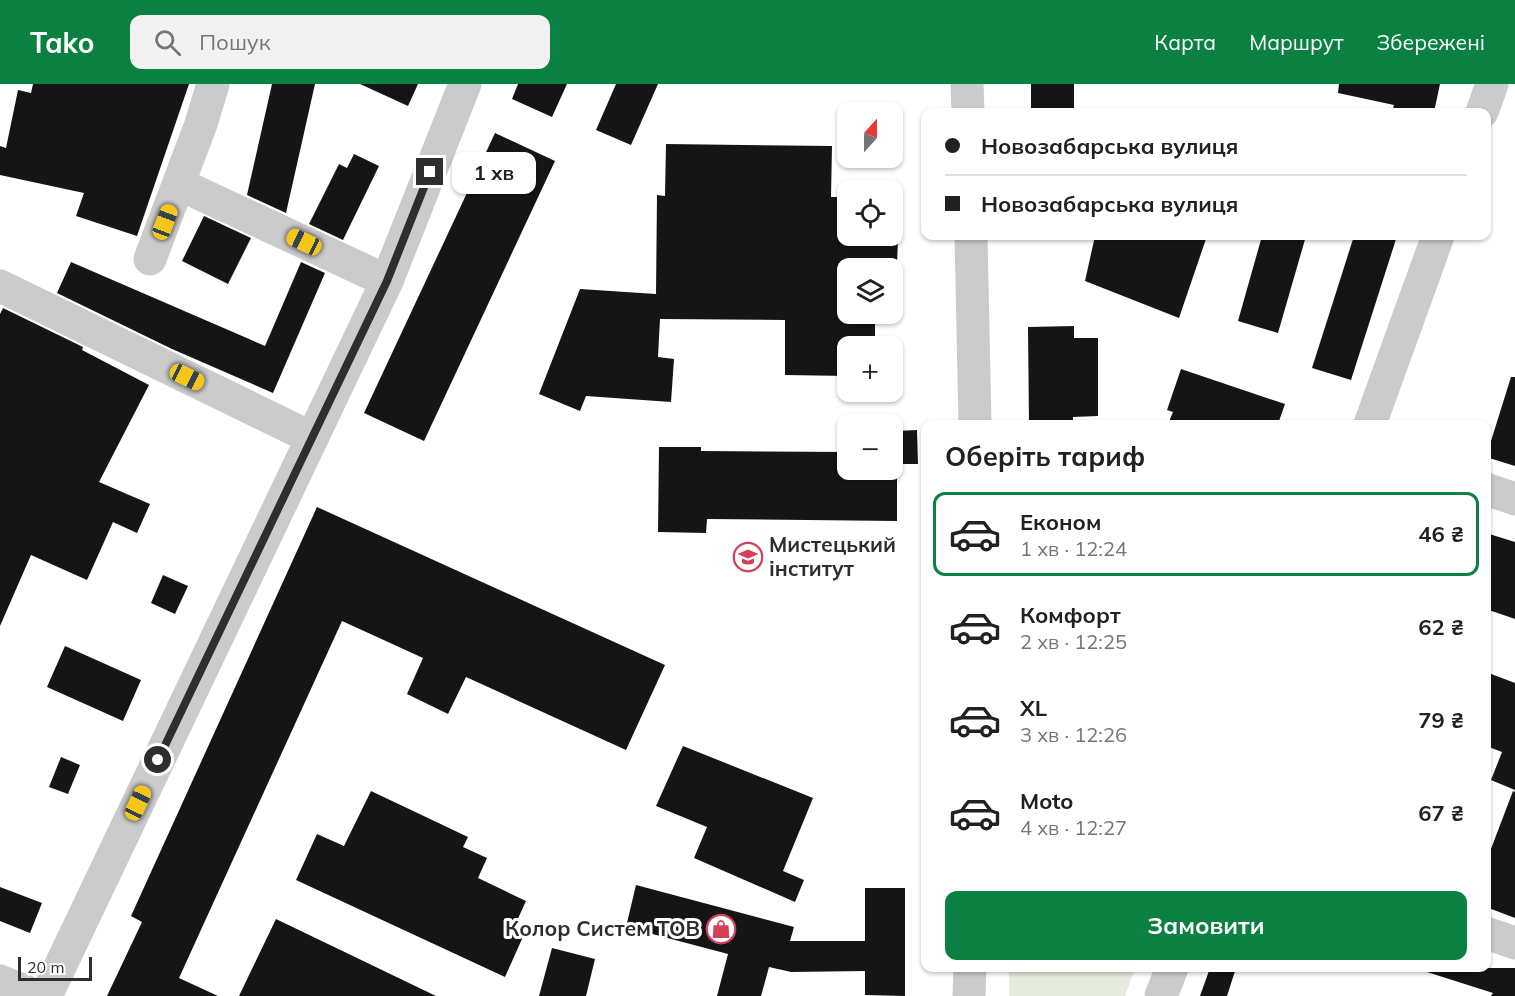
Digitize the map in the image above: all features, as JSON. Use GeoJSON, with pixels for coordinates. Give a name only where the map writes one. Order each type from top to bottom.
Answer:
{"type":"FeatureCollection","features":[{"type":"Feature","properties":{"kind":"street"},"geometry":{"type":"LineString","coordinates":[[150,259],[180,184],[213,84]]}},
{"type":"Feature","properties":{"kind":"street"},"geometry":{"type":"LineString","coordinates":[[45,996],[387,281],[465,84]]}},
{"type":"Feature","properties":{"kind":"street"},"geometry":{"type":"LineString","coordinates":[[967,84],[968,108]]}},
{"type":"Feature","properties":{"kind":"street"},"geometry":{"type":"LineString","coordinates":[[1483,108],[1492,84]]}},
{"type":"Feature","properties":{"kind":"street"},"geometry":{"type":"LineString","coordinates":[[180,184],[387,281]]}},
{"type":"Feature","properties":{"kind":"street"},"geometry":{"type":"LineString","coordinates":[[970,240],[975,420]]}},
{"type":"Feature","properties":{"kind":"street"},"geometry":{"type":"LineString","coordinates":[[1371,420],[1437,240]]}},
{"type":"Feature","properties":{"kind":"street"},"geometry":{"type":"LineString","coordinates":[[0,286],[312,438]]}},
{"type":"Feature","properties":{"kind":"street"},"geometry":{"type":"LineString","coordinates":[[1491,491],[1515,499]]}},
{"type":"Feature","properties":{"kind":"street"},"geometry":{"type":"LineString","coordinates":[[1491,935],[1515,943]]}},
{"type":"Feature","properties":{"kind":"street"},"geometry":{"type":"LineString","coordinates":[[969,996],[970,972]]}},
{"type":"Feature","properties":{"kind":"street"},"geometry":{"type":"LineString","coordinates":[[1161,996],[1170,972]]}},
{"type":"Feature","properties":{"kind":"shaded area"},"geometry":{"type":"Polygon","coordinates":[[[1009,972],[1134,972],[1125,996],[1009,996],[1009,972]]]}},
{"type":"Feature","properties":{"kind":"building"},"geometry":{"type":"Polygon","coordinates":[[[33,84],[189,84],[137,236],[76,216],[84,193],[0,175],[0,146],[6,148],[18,90],[31,93],[33,84]]]}},
{"type":"Feature","properties":{"kind":"building"},"geometry":{"type":"Polygon","coordinates":[[[272,84],[315,84],[286,213],[247,195],[272,84]]]}},
{"type":"Feature","properties":{"kind":"building"},"geometry":{"type":"Polygon","coordinates":[[[360,84],[418,84],[408,106],[360,84]]]}},
{"type":"Feature","properties":{"kind":"building"},"geometry":{"type":"Polygon","coordinates":[[[518,84],[567,84],[552,117],[512,99],[518,84]]]}},
{"type":"Feature","properties":{"kind":"building"},"geometry":{"type":"Polygon","coordinates":[[[616,84],[658,84],[631,145],[596,130],[616,84]]]}},
{"type":"Feature","properties":{"kind":"building"},"geometry":{"type":"Polygon","coordinates":[[[1031,84],[1074,84],[1074,108],[1031,108],[1031,84]]]}},
{"type":"Feature","properties":{"kind":"building"},"geometry":{"type":"Polygon","coordinates":[[[1339,84],[1440,84],[1435,108],[1393,108],[1394,105],[1338,93],[1339,84]]]}},
{"type":"Feature","properties":{"kind":"building"},"geometry":{"type":"Polygon","coordinates":[[[495,133],[555,161],[424,441],[364,413],[495,133]]]}},
{"type":"Feature","properties":{"kind":"building"},"geometry":{"type":"Polygon","coordinates":[[[666,144],[832,146],[831,197],[837,197],[837,246],[898,246],[897,258],[837,258],[837,324],[875,324],[875,336],[837,336],[837,376],[785,375],[785,320],[660,319],[658,357],[674,359],[671,402],[586,396],[580,411],[539,394],[580,289],[656,294],[657,195],[665,196],[666,144]]]}},
{"type":"Feature","properties":{"kind":"building"},"geometry":{"type":"Polygon","coordinates":[[[354,154],[379,166],[343,240],[309,224],[339,164],[347,168],[354,154]]]}},
{"type":"Feature","properties":{"kind":"building"},"geometry":{"type":"Polygon","coordinates":[[[204,216],[251,238],[228,284],[182,261],[204,216]]]}},
{"type":"Feature","properties":{"kind":"building"},"geometry":{"type":"Polygon","coordinates":[[[1094,240],[1206,240],[1179,318],[1085,281],[1094,240]]]}},
{"type":"Feature","properties":{"kind":"building"},"geometry":{"type":"Polygon","coordinates":[[[1261,240],[1305,240],[1278,333],[1238,321],[1261,240]]]}},
{"type":"Feature","properties":{"kind":"building"},"geometry":{"type":"Polygon","coordinates":[[[1353,240],[1396,240],[1351,380],[1312,368],[1353,240]]]}},
{"type":"Feature","properties":{"kind":"building"},"geometry":{"type":"Polygon","coordinates":[[[71,262],[265,346],[301,262],[325,273],[273,393],[172,349],[57,293],[71,262]]]}},
{"type":"Feature","properties":{"kind":"building"},"geometry":{"type":"Polygon","coordinates":[[[3,308],[83,347],[82,350],[149,385],[99,482],[150,504],[137,533],[113,522],[87,580],[31,555],[0,626],[0,314],[3,308]]]}},
{"type":"Feature","properties":{"kind":"building"},"geometry":{"type":"Polygon","coordinates":[[[1074,326],[1074,338],[1098,338],[1098,416],[1073,417],[1073,420],[1029,420],[1028,327],[1074,326]]]}},
{"type":"Feature","properties":{"kind":"building"},"geometry":{"type":"Polygon","coordinates":[[[1181,369],[1285,404],[1279,420],[1170,420],[1173,412],[1167,410],[1181,369]]]}},
{"type":"Feature","properties":{"kind":"building"},"geometry":{"type":"Polygon","coordinates":[[[1511,377],[1515,377],[1515,466],[1491,459],[1491,441],[1511,377]]]}},
{"type":"Feature","properties":{"kind":"building"},"geometry":{"type":"Polygon","coordinates":[[[917,430],[918,464],[903,464],[903,431],[917,430]]]}},
{"type":"Feature","properties":{"kind":"building"},"geometry":{"type":"Polygon","coordinates":[[[659,447],[701,447],[701,451],[837,452],[837,480],[897,480],[897,521],[707,519],[706,533],[658,532],[659,447]]]}},
{"type":"Feature","properties":{"kind":"building"},"geometry":{"type":"Polygon","coordinates":[[[317,507],[665,665],[626,750],[466,677],[448,714],[407,694],[423,658],[342,621],[179,978],[218,996],[107,996],[142,922],[131,916],[317,507]]]}},
{"type":"Feature","properties":{"kind":"building"},"geometry":{"type":"Polygon","coordinates":[[[1491,535],[1515,542],[1515,619],[1491,611],[1491,535]]]}},
{"type":"Feature","properties":{"kind":"building"},"geometry":{"type":"Polygon","coordinates":[[[163,575],[188,586],[175,614],[151,603],[163,575]]]}},
{"type":"Feature","properties":{"kind":"building"},"geometry":{"type":"Polygon","coordinates":[[[65,646],[141,680],[123,721],[47,687],[65,646]]]}},
{"type":"Feature","properties":{"kind":"building"},"geometry":{"type":"Polygon","coordinates":[[[1491,674],[1515,683],[1515,790],[1491,780],[1502,752],[1491,748],[1491,674]]]}},
{"type":"Feature","properties":{"kind":"building"},"geometry":{"type":"Polygon","coordinates":[[[683,746],[813,798],[783,871],[804,880],[795,902],[694,858],[707,827],[656,806],[683,746]]]}},
{"type":"Feature","properties":{"kind":"building"},"geometry":{"type":"Polygon","coordinates":[[[61,757],[80,765],[68,794],[49,787],[61,757]]]}},
{"type":"Feature","properties":{"kind":"building"},"geometry":{"type":"Polygon","coordinates":[[[371,791],[468,837],[463,847],[487,858],[478,878],[526,901],[515,925],[526,930],[505,977],[296,880],[317,834],[344,846],[371,791]]]}},
{"type":"Feature","properties":{"kind":"building"},"geometry":{"type":"Polygon","coordinates":[[[1513,791],[1515,792],[1515,918],[1491,909],[1491,849],[1513,791]]]}},
{"type":"Feature","properties":{"kind":"building"},"geometry":{"type":"Polygon","coordinates":[[[636,885],[794,927],[790,941],[865,941],[865,888],[905,888],[905,996],[865,995],[865,971],[791,972],[769,967],[761,996],[717,996],[728,954],[626,927],[636,885]]]}},
{"type":"Feature","properties":{"kind":"building"},"geometry":{"type":"Polygon","coordinates":[[[0,887],[42,903],[30,933],[0,921],[0,887]]]}},
{"type":"Feature","properties":{"kind":"building"},"geometry":{"type":"Polygon","coordinates":[[[276,919],[436,996],[239,996],[276,919]]]}},
{"type":"Feature","properties":{"kind":"building"},"geometry":{"type":"Polygon","coordinates":[[[552,948],[595,959],[586,996],[539,996],[552,948]]]}},
{"type":"Feature","properties":{"kind":"building"},"geometry":{"type":"Polygon","coordinates":[[[1491,968],[1515,968],[1515,996],[1491,996],[1493,993],[1427,972],[1491,972],[1491,968]]]}},
{"type":"Feature","properties":{"kind":"building"},"geometry":{"type":"Polygon","coordinates":[[[1209,972],[1235,972],[1227,996],[1200,996],[1209,972]]]}},
{"type":"Feature","properties":{"kind":"place","name":"Мистецький інститут"},"geometry":{"type":"Point","coordinates":[748,557]}},
{"type":"Feature","properties":{"kind":"place","name":"Колор Систем ТОВ"},"geometry":{"type":"Point","coordinates":[721,929]}},
{"type":"Feature","properties":{"kind":"route"},"geometry":{"type":"LineString","coordinates":[[158,760],[387,281],[430,172]]}}]}
